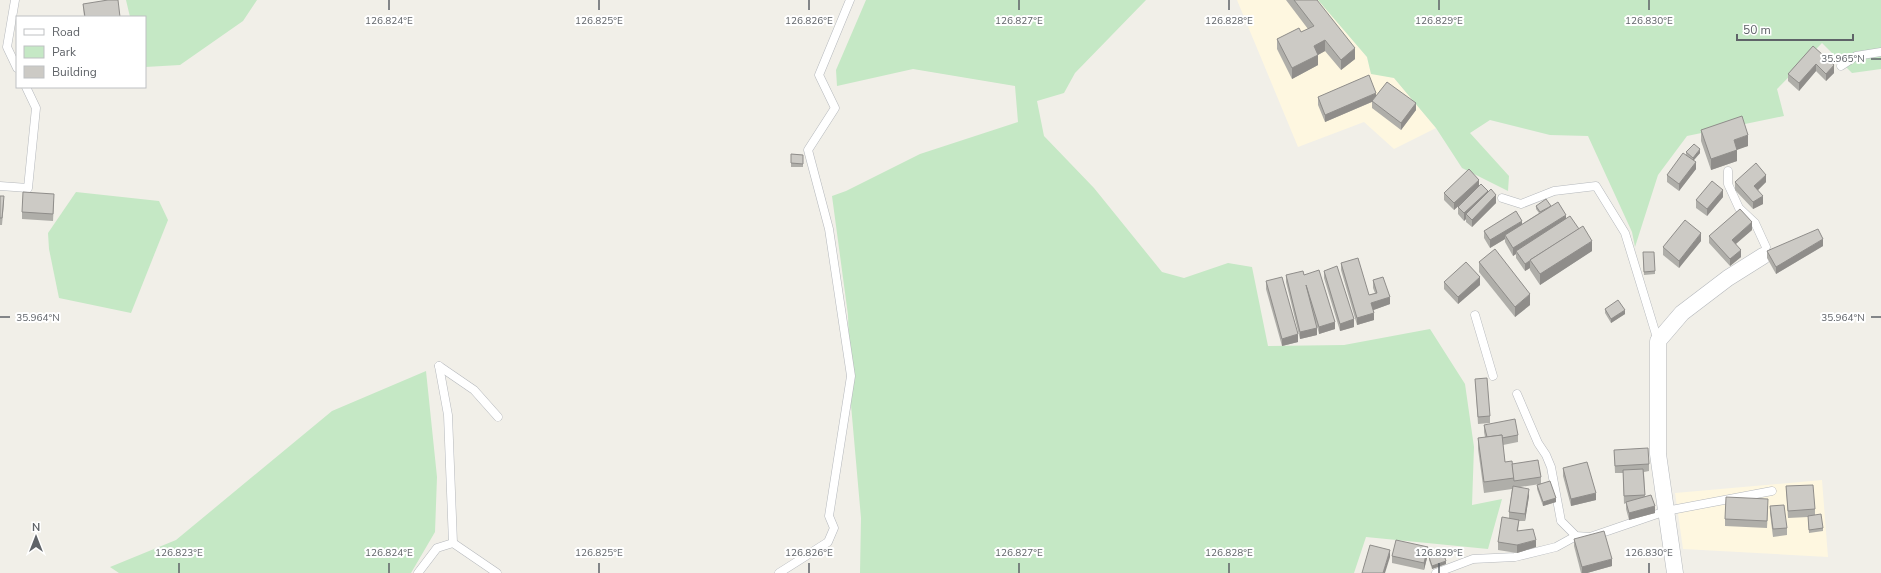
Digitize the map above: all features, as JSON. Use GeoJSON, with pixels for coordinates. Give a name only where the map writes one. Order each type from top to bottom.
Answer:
{"type":"FeatureCollection","features":[{"type":"Feature","properties":{"kind":"street"},"geometry":{"type":"LineString","coordinates":[[1675,573],[1658,454],[1658,341],[1682,314],[1728,278],[1763,256]]}},
{"type":"Feature","properties":{"kind":"lane"},"geometry":{"type":"LineString","coordinates":[[15,0],[7,48],[16,66]]}},
{"type":"Feature","properties":{"kind":"lane"},"geometry":{"type":"LineString","coordinates":[[779,573],[828,542],[834,528],[829,516],[851,376],[829,229],[808,150],[835,108],[819,75],[850,0]]}},
{"type":"Feature","properties":{"kind":"lane"},"geometry":{"type":"LineString","coordinates":[[1841,66],[1856,56],[1881,52]]}},
{"type":"Feature","properties":{"kind":"lane"},"geometry":{"type":"LineString","coordinates":[[0,186],[28,188],[36,108],[26,88]]}},
{"type":"Feature","properties":{"kind":"lane"},"geometry":{"type":"LineString","coordinates":[[1728,171],[1728,184],[1739,208],[1755,223],[1766,247],[1763,256]]}},
{"type":"Feature","properties":{"kind":"lane"},"geometry":{"type":"LineString","coordinates":[[1502,198],[1521,204],[1554,191],[1596,186],[1625,233],[1658,341]]}},
{"type":"Feature","properties":{"kind":"lane"},"geometry":{"type":"LineString","coordinates":[[1475,315],[1493,376]]}},
{"type":"Feature","properties":{"kind":"lane"},"geometry":{"type":"LineString","coordinates":[[453,543],[448,416],[439,366],[474,390],[498,416]]}},
{"type":"Feature","properties":{"kind":"lane"},"geometry":{"type":"LineString","coordinates":[[1517,394],[1538,443],[1546,455],[1551,467],[1562,521],[1576,536]]}},
{"type":"Feature","properties":{"kind":"lane"},"geometry":{"type":"LineString","coordinates":[[1436,573],[1473,559],[1515,557],[1556,547],[1576,536],[1590,537],[1666,511],[1772,491]]}},
{"type":"Feature","properties":{"kind":"lane"},"geometry":{"type":"LineString","coordinates":[[418,573],[437,548],[453,543]]}},
{"type":"Feature","properties":{"kind":"lane"},"geometry":{"type":"LineString","coordinates":[[453,543],[497,573]]}},
{"type":"Feature","properties":{"kind":"shaded area"},"geometry":{"type":"Polygon","coordinates":[[[1237,0],[1318,0],[1367,57],[1371,73],[1394,78],[1436,128],[1394,149],[1364,122],[1298,147],[1237,0]]]}},
{"type":"Feature","properties":{"kind":"shaded area"},"geometry":{"type":"Polygon","coordinates":[[[1822,480],[1828,557],[1683,549],[1675,493],[1822,480]]]}},
{"type":"Feature","properties":{"kind":"green space"},"geometry":{"type":"Polygon","coordinates":[[[126,0],[257,0],[243,21],[180,65],[146,67],[146,16],[130,16],[126,0]]]}},
{"type":"Feature","properties":{"kind":"green space"},"geometry":{"type":"Polygon","coordinates":[[[866,0],[1146,0],[1075,73],[1064,93],[1037,101],[1044,136],[1094,188],[1162,272],[1184,278],[1228,263],[1252,267],[1268,346],[1344,345],[1430,329],[1465,384],[1474,447],[1472,505],[1502,499],[1488,549],[1366,537],[1354,573],[860,573],[861,518],[851,405],[848,315],[832,196],[846,191],[920,154],[1018,122],[1015,86],[913,69],[837,86],[836,70],[866,0]]]}},
{"type":"Feature","properties":{"kind":"green space"},"geometry":{"type":"Polygon","coordinates":[[[1318,0],[1881,0],[1881,69],[1852,73],[1822,43],[1777,89],[1784,116],[1687,136],[1658,175],[1635,247],[1632,232],[1588,136],[1550,135],[1490,120],[1470,133],[1509,176],[1508,191],[1462,168],[1436,128],[1394,78],[1371,74],[1367,57],[1318,0]]]}},
{"type":"Feature","properties":{"kind":"green space"},"geometry":{"type":"Polygon","coordinates":[[[76,192],[159,201],[168,220],[131,313],[59,298],[49,249],[48,233],[76,192]]]}},
{"type":"Feature","properties":{"kind":"green space"},"geometry":{"type":"Polygon","coordinates":[[[426,371],[437,477],[435,532],[411,573],[119,573],[110,567],[176,540],[332,411],[426,371]]]}},
{"type":"Feature","properties":{"kind":"building"},"geometry":{"type":"Polygon","coordinates":[[[118,0],[120,16],[85,16],[83,4],[118,0]]]}},
{"type":"Feature","properties":{"kind":"building"},"geometry":{"type":"Polygon","coordinates":[[[1294,0],[1317,0],[1355,48],[1341,60],[1325,40],[1314,46],[1318,55],[1292,68],[1277,39],[1299,28],[1301,32],[1314,26],[1294,0]]]}},
{"type":"Feature","properties":{"kind":"building"},"geometry":{"type":"Polygon","coordinates":[[[1813,46],[1834,65],[1826,74],[1816,64],[1799,83],[1788,74],[1813,46]]]}},
{"type":"Feature","properties":{"kind":"building"},"geometry":{"type":"Polygon","coordinates":[[[1369,75],[1376,93],[1325,115],[1318,97],[1369,75]]]}},
{"type":"Feature","properties":{"kind":"building"},"geometry":{"type":"Polygon","coordinates":[[[1387,82],[1416,103],[1401,123],[1372,101],[1387,82]]]}},
{"type":"Feature","properties":{"kind":"building"},"geometry":{"type":"Polygon","coordinates":[[[1742,116],[1748,135],[1734,140],[1737,150],[1711,159],[1701,130],[1742,116]]]}},
{"type":"Feature","properties":{"kind":"building"},"geometry":{"type":"Polygon","coordinates":[[[1694,144],[1700,149],[1693,158],[1686,152],[1694,144]]]}},
{"type":"Feature","properties":{"kind":"building"},"geometry":{"type":"Polygon","coordinates":[[[1683,153],[1696,162],[1679,184],[1667,175],[1683,153]]]}},
{"type":"Feature","properties":{"kind":"building"},"geometry":{"type":"Polygon","coordinates":[[[791,154],[803,155],[803,164],[791,163],[791,154]]]}},
{"type":"Feature","properties":{"kind":"building"},"geometry":{"type":"Polygon","coordinates":[[[1756,163],[1766,175],[1754,186],[1763,196],[1753,202],[1735,182],[1756,163]]]}},
{"type":"Feature","properties":{"kind":"building"},"geometry":{"type":"Polygon","coordinates":[[[1469,169],[1479,180],[1454,203],[1444,193],[1469,169]]]}},
{"type":"Feature","properties":{"kind":"building"},"geometry":{"type":"Polygon","coordinates":[[[1712,181],[1723,190],[1707,209],[1696,200],[1712,181]]]}},
{"type":"Feature","properties":{"kind":"building"},"geometry":{"type":"Polygon","coordinates":[[[1481,184],[1488,191],[1464,213],[1458,207],[1481,184]]]}},
{"type":"Feature","properties":{"kind":"building"},"geometry":{"type":"Polygon","coordinates":[[[1491,189],[1496,195],[1472,220],[1466,214],[1491,189]]]}},
{"type":"Feature","properties":{"kind":"building"},"geometry":{"type":"Polygon","coordinates":[[[23,192],[54,194],[53,214],[22,212],[23,192]]]}},
{"type":"Feature","properties":{"kind":"building"},"geometry":{"type":"Polygon","coordinates":[[[0,196],[4,196],[2,218],[0,218],[0,196]]]}},
{"type":"Feature","properties":{"kind":"building"},"geometry":{"type":"Polygon","coordinates":[[[1546,199],[1551,206],[1540,212],[1536,206],[1546,199]]]}},
{"type":"Feature","properties":{"kind":"building"},"geometry":{"type":"Polygon","coordinates":[[[1558,202],[1566,215],[1513,248],[1505,235],[1558,202]]]}},
{"type":"Feature","properties":{"kind":"building"},"geometry":{"type":"Polygon","coordinates":[[[1740,209],[1752,222],[1732,240],[1741,250],[1730,259],[1709,236],[1740,209]]]}},
{"type":"Feature","properties":{"kind":"building"},"geometry":{"type":"Polygon","coordinates":[[[1516,211],[1522,221],[1490,240],[1484,231],[1516,211]]]}},
{"type":"Feature","properties":{"kind":"building"},"geometry":{"type":"Polygon","coordinates":[[[1570,216],[1579,229],[1525,264],[1516,251],[1570,216]]]}},
{"type":"Feature","properties":{"kind":"building"},"geometry":{"type":"Polygon","coordinates":[[[1685,220],[1701,233],[1679,261],[1663,247],[1685,220]]]}},
{"type":"Feature","properties":{"kind":"building"},"geometry":{"type":"Polygon","coordinates":[[[1583,226],[1592,241],[1540,274],[1530,260],[1583,226]]]}},
{"type":"Feature","properties":{"kind":"building"},"geometry":{"type":"Polygon","coordinates":[[[1818,229],[1823,239],[1776,267],[1767,251],[1818,229]]]}},
{"type":"Feature","properties":{"kind":"building"},"geometry":{"type":"Polygon","coordinates":[[[1495,249],[1530,294],[1515,307],[1479,262],[1495,249]]]}},
{"type":"Feature","properties":{"kind":"building"},"geometry":{"type":"Polygon","coordinates":[[[1643,252],[1654,252],[1655,271],[1644,272],[1643,252]]]}},
{"type":"Feature","properties":{"kind":"building"},"geometry":{"type":"Polygon","coordinates":[[[1358,258],[1369,295],[1377,293],[1373,280],[1383,277],[1390,297],[1371,303],[1374,313],[1357,318],[1341,263],[1358,258]]]}},
{"type":"Feature","properties":{"kind":"building"},"geometry":{"type":"Polygon","coordinates":[[[1466,262],[1480,277],[1458,297],[1444,282],[1466,262]]]}},
{"type":"Feature","properties":{"kind":"building"},"geometry":{"type":"Polygon","coordinates":[[[1337,266],[1354,319],[1340,324],[1324,271],[1337,266]]]}},
{"type":"Feature","properties":{"kind":"building"},"geometry":{"type":"Polygon","coordinates":[[[1319,270],[1335,322],[1319,327],[1306,285],[1317,328],[1300,332],[1286,275],[1303,271],[1304,275],[1319,270]]]}},
{"type":"Feature","properties":{"kind":"building"},"geometry":{"type":"Polygon","coordinates":[[[1282,277],[1298,334],[1282,339],[1266,281],[1282,277]]]}},
{"type":"Feature","properties":{"kind":"building"},"geometry":{"type":"Polygon","coordinates":[[[1618,300],[1625,310],[1611,319],[1605,309],[1618,300]]]}},
{"type":"Feature","properties":{"kind":"building"},"geometry":{"type":"Polygon","coordinates":[[[1487,378],[1490,416],[1478,417],[1475,379],[1487,378]]]}},
{"type":"Feature","properties":{"kind":"building"},"geometry":{"type":"Polygon","coordinates":[[[1515,419],[1518,435],[1502,438],[1502,435],[1487,437],[1484,425],[1515,419]]]}},
{"type":"Feature","properties":{"kind":"building"},"geometry":{"type":"Polygon","coordinates":[[[1502,435],[1505,462],[1512,461],[1514,478],[1484,482],[1478,438],[1502,435]]]}},
{"type":"Feature","properties":{"kind":"building"},"geometry":{"type":"Polygon","coordinates":[[[1648,448],[1649,464],[1615,466],[1614,450],[1648,448]]]}},
{"type":"Feature","properties":{"kind":"building"},"geometry":{"type":"Polygon","coordinates":[[[1538,460],[1541,477],[1514,481],[1512,464],[1538,460]]]}},
{"type":"Feature","properties":{"kind":"building"},"geometry":{"type":"Polygon","coordinates":[[[1587,462],[1596,493],[1571,499],[1563,468],[1587,462]]]}},
{"type":"Feature","properties":{"kind":"building"},"geometry":{"type":"Polygon","coordinates":[[[1643,469],[1645,495],[1624,496],[1623,470],[1643,469]]]}},
{"type":"Feature","properties":{"kind":"building"},"geometry":{"type":"Polygon","coordinates":[[[1550,481],[1556,498],[1543,502],[1537,485],[1550,481]]]}},
{"type":"Feature","properties":{"kind":"building"},"geometry":{"type":"Polygon","coordinates":[[[1813,485],[1815,509],[1788,511],[1786,486],[1813,485]]]}},
{"type":"Feature","properties":{"kind":"building"},"geometry":{"type":"Polygon","coordinates":[[[1513,486],[1529,489],[1525,514],[1509,512],[1513,486]]]}},
{"type":"Feature","properties":{"kind":"building"},"geometry":{"type":"Polygon","coordinates":[[[1651,495],[1655,506],[1629,513],[1626,502],[1651,495]]]}},
{"type":"Feature","properties":{"kind":"building"},"geometry":{"type":"Polygon","coordinates":[[[1726,497],[1768,499],[1767,521],[1725,519],[1726,497]]]}},
{"type":"Feature","properties":{"kind":"building"},"geometry":{"type":"Polygon","coordinates":[[[1784,505],[1787,528],[1773,529],[1770,506],[1784,505]]]}},
{"type":"Feature","properties":{"kind":"building"},"geometry":{"type":"Polygon","coordinates":[[[1821,514],[1823,528],[1809,530],[1808,516],[1821,514]]]}},
{"type":"Feature","properties":{"kind":"building"},"geometry":{"type":"Polygon","coordinates":[[[1502,517],[1519,520],[1517,531],[1533,529],[1536,540],[1517,545],[1498,542],[1502,517]]]}},
{"type":"Feature","properties":{"kind":"building"},"geometry":{"type":"Polygon","coordinates":[[[1604,531],[1612,559],[1582,567],[1574,539],[1604,531]]]}},
{"type":"Feature","properties":{"kind":"building"},"geometry":{"type":"Polygon","coordinates":[[[1396,540],[1428,547],[1424,563],[1392,556],[1396,540]]]}},
{"type":"Feature","properties":{"kind":"building"},"geometry":{"type":"Polygon","coordinates":[[[1370,545],[1390,550],[1383,573],[1362,573],[1370,545]]]}},
{"type":"Feature","properties":{"kind":"building"},"geometry":{"type":"Polygon","coordinates":[[[1443,552],[1446,561],[1432,566],[1429,557],[1443,552]]]}}]}
